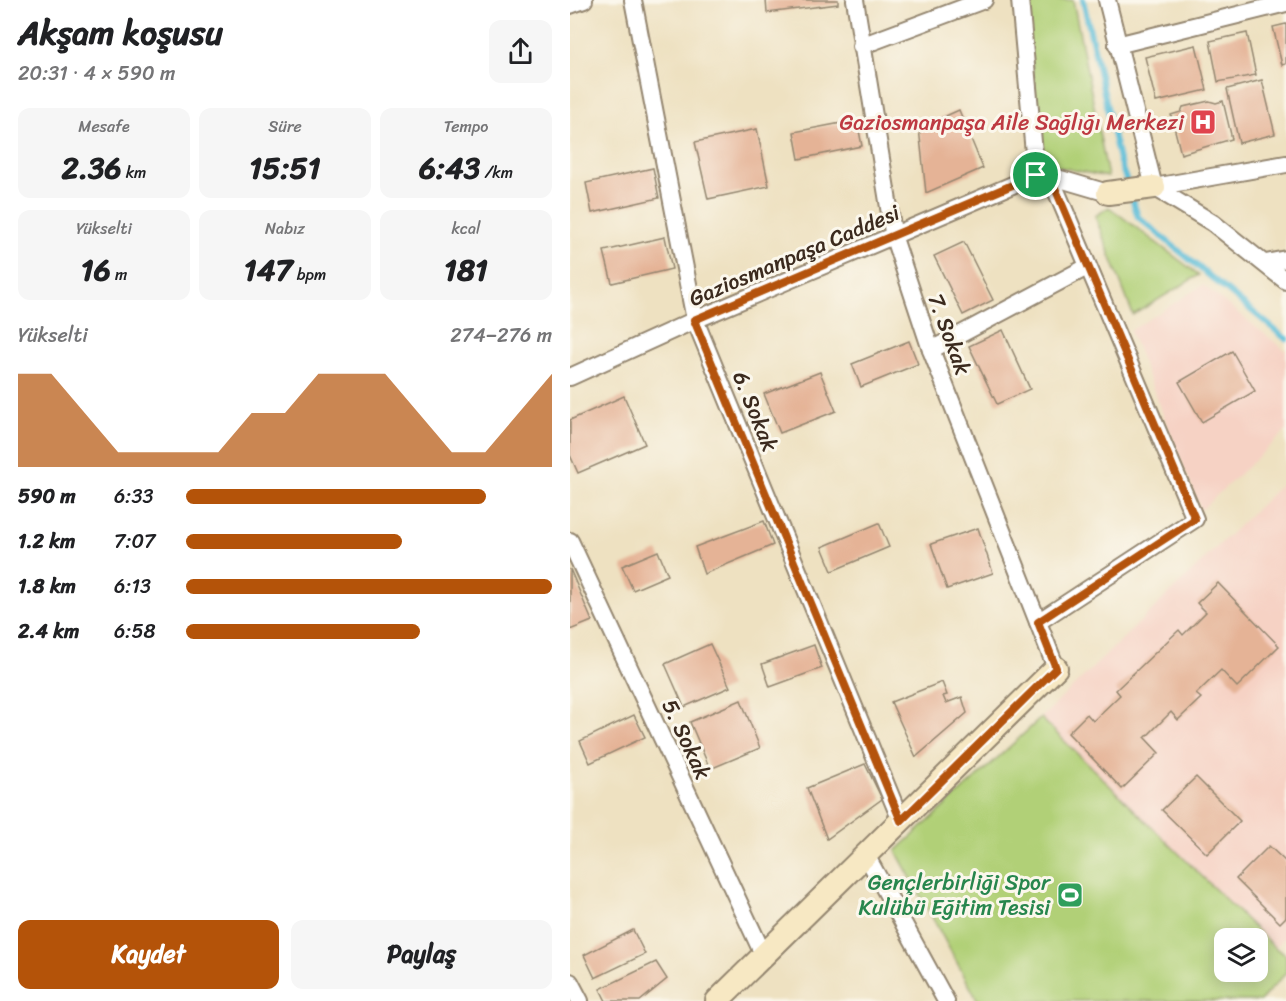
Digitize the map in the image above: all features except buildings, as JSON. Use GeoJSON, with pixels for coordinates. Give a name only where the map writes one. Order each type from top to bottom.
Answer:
{"type":"FeatureCollection","features":[{"type":"Feature","properties":{"kind":"street"},"geometry":{"type":"LineString","coordinates":[[570,5],[584,0]]}},
{"type":"Feature","properties":{"kind":"street","name":"6. Sokak"},"geometry":{"type":"LineString","coordinates":[[633,0],[694,320],[901,821]]}},
{"type":"Feature","properties":{"kind":"street","name":"7. Sokak"},"geometry":{"type":"LineString","coordinates":[[855,0],[894,238],[931,350],[1056,668]]}},
{"type":"Feature","properties":{"kind":"street"},"geometry":{"type":"LineString","coordinates":[[861,46],[984,0]]}},
{"type":"Feature","properties":{"kind":"street"},"geometry":{"type":"LineString","coordinates":[[1020,0],[1043,176],[1087,267],[1195,519],[1038,622]]}},
{"type":"Feature","properties":{"kind":"street"},"geometry":{"type":"LineString","coordinates":[[1107,0],[1154,187],[1213,223],[1286,281]]}},
{"type":"Feature","properties":{"kind":"street"},"geometry":{"type":"LineString","coordinates":[[1117,45],[1286,3]]}},
{"type":"Feature","properties":{"kind":"street"},"geometry":{"type":"LineString","coordinates":[[1043,176],[1108,193],[1286,164]]}},
{"type":"Feature","properties":{"kind":"street","name":"Gaziosmanpaşa Caddesi"},"geometry":{"type":"LineString","coordinates":[[570,376],[694,320],[1043,176]]}},
{"type":"Feature","properties":{"kind":"street"},"geometry":{"type":"LineString","coordinates":[[1266,263],[1286,259]]}},
{"type":"Feature","properties":{"kind":"street"},"geometry":{"type":"LineString","coordinates":[[931,350],[1087,267]]}},
{"type":"Feature","properties":{"kind":"street","name":"5. Sokak"},"geometry":{"type":"LineString","coordinates":[[570,541],[764,956]]}},
{"type":"Feature","properties":{"kind":"street"},"geometry":{"type":"LineString","coordinates":[[717,1001],[1056,668]]}},
{"type":"Feature","properties":{"kind":"street"},"geometry":{"type":"LineString","coordinates":[[866,855],[946,1001]]}},
{"type":"Feature","properties":{"kind":"street"},"geometry":{"type":"LineString","coordinates":[[570,982],[580,1001]]}},
{"type":"Feature","properties":{"kind":"shaded area"},"geometry":{"type":"Polygon","coordinates":[[[1203,285],[1286,351],[1286,431],[1201,510],[1130,331],[1203,285]]]}},
{"type":"Feature","properties":{"kind":"shaded area"},"geometry":{"type":"Polygon","coordinates":[[[1286,480],[1286,936],[1275,948],[1268,941],[1268,928],[1255,928],[1041,718],[1286,480]]]}},
{"type":"Feature","properties":{"kind":"green space"},"geometry":{"type":"Polygon","coordinates":[[[1024,0],[1073,0],[1108,177],[1044,164],[1024,0]]]}},
{"type":"Feature","properties":{"kind":"green space"},"geometry":{"type":"Polygon","coordinates":[[[1109,207],[1199,275],[1133,315],[1095,216],[1109,207]]]}},
{"type":"Feature","properties":{"kind":"green space","name":"Gençlerbirliği Spor Kulübü Eğitim Tesisi"},"geometry":{"type":"Polygon","coordinates":[[[1041,718],[1255,928],[1214,928],[1214,982],[1268,982],[1268,941],[1286,955],[1286,973],[1260,1001],[978,1001],[896,851],[1041,718]]]}},
{"type":"Feature","properties":{"kind":"waterway"},"geometry":{"type":"LineString","coordinates":[[1083,0],[1119,160],[1128,185]]}},
{"type":"Feature","properties":{"kind":"waterway"},"geometry":{"type":"LineString","coordinates":[[1131,195],[1138,217],[1286,339]]}},
{"type":"Feature","properties":{"kind":"place","name":"Gaziosmanpaşa Aile Sağlığı Merkezi"},"geometry":{"type":"Point","coordinates":[1203,122]}},
{"type":"Feature","properties":{"kind":"place","name":"Gençlerbirliği Spor Kulübü Eğitim Tesisi"},"geometry":{"type":"Point","coordinates":[1070,895]}},
{"type":"Feature","properties":{"kind":"route"},"geometry":{"type":"LineString","coordinates":[[1036,175],[1050,176],[1195,519],[1038,622],[1056,668],[901,821],[694,320],[894,238],[1036,175]]}}]}
